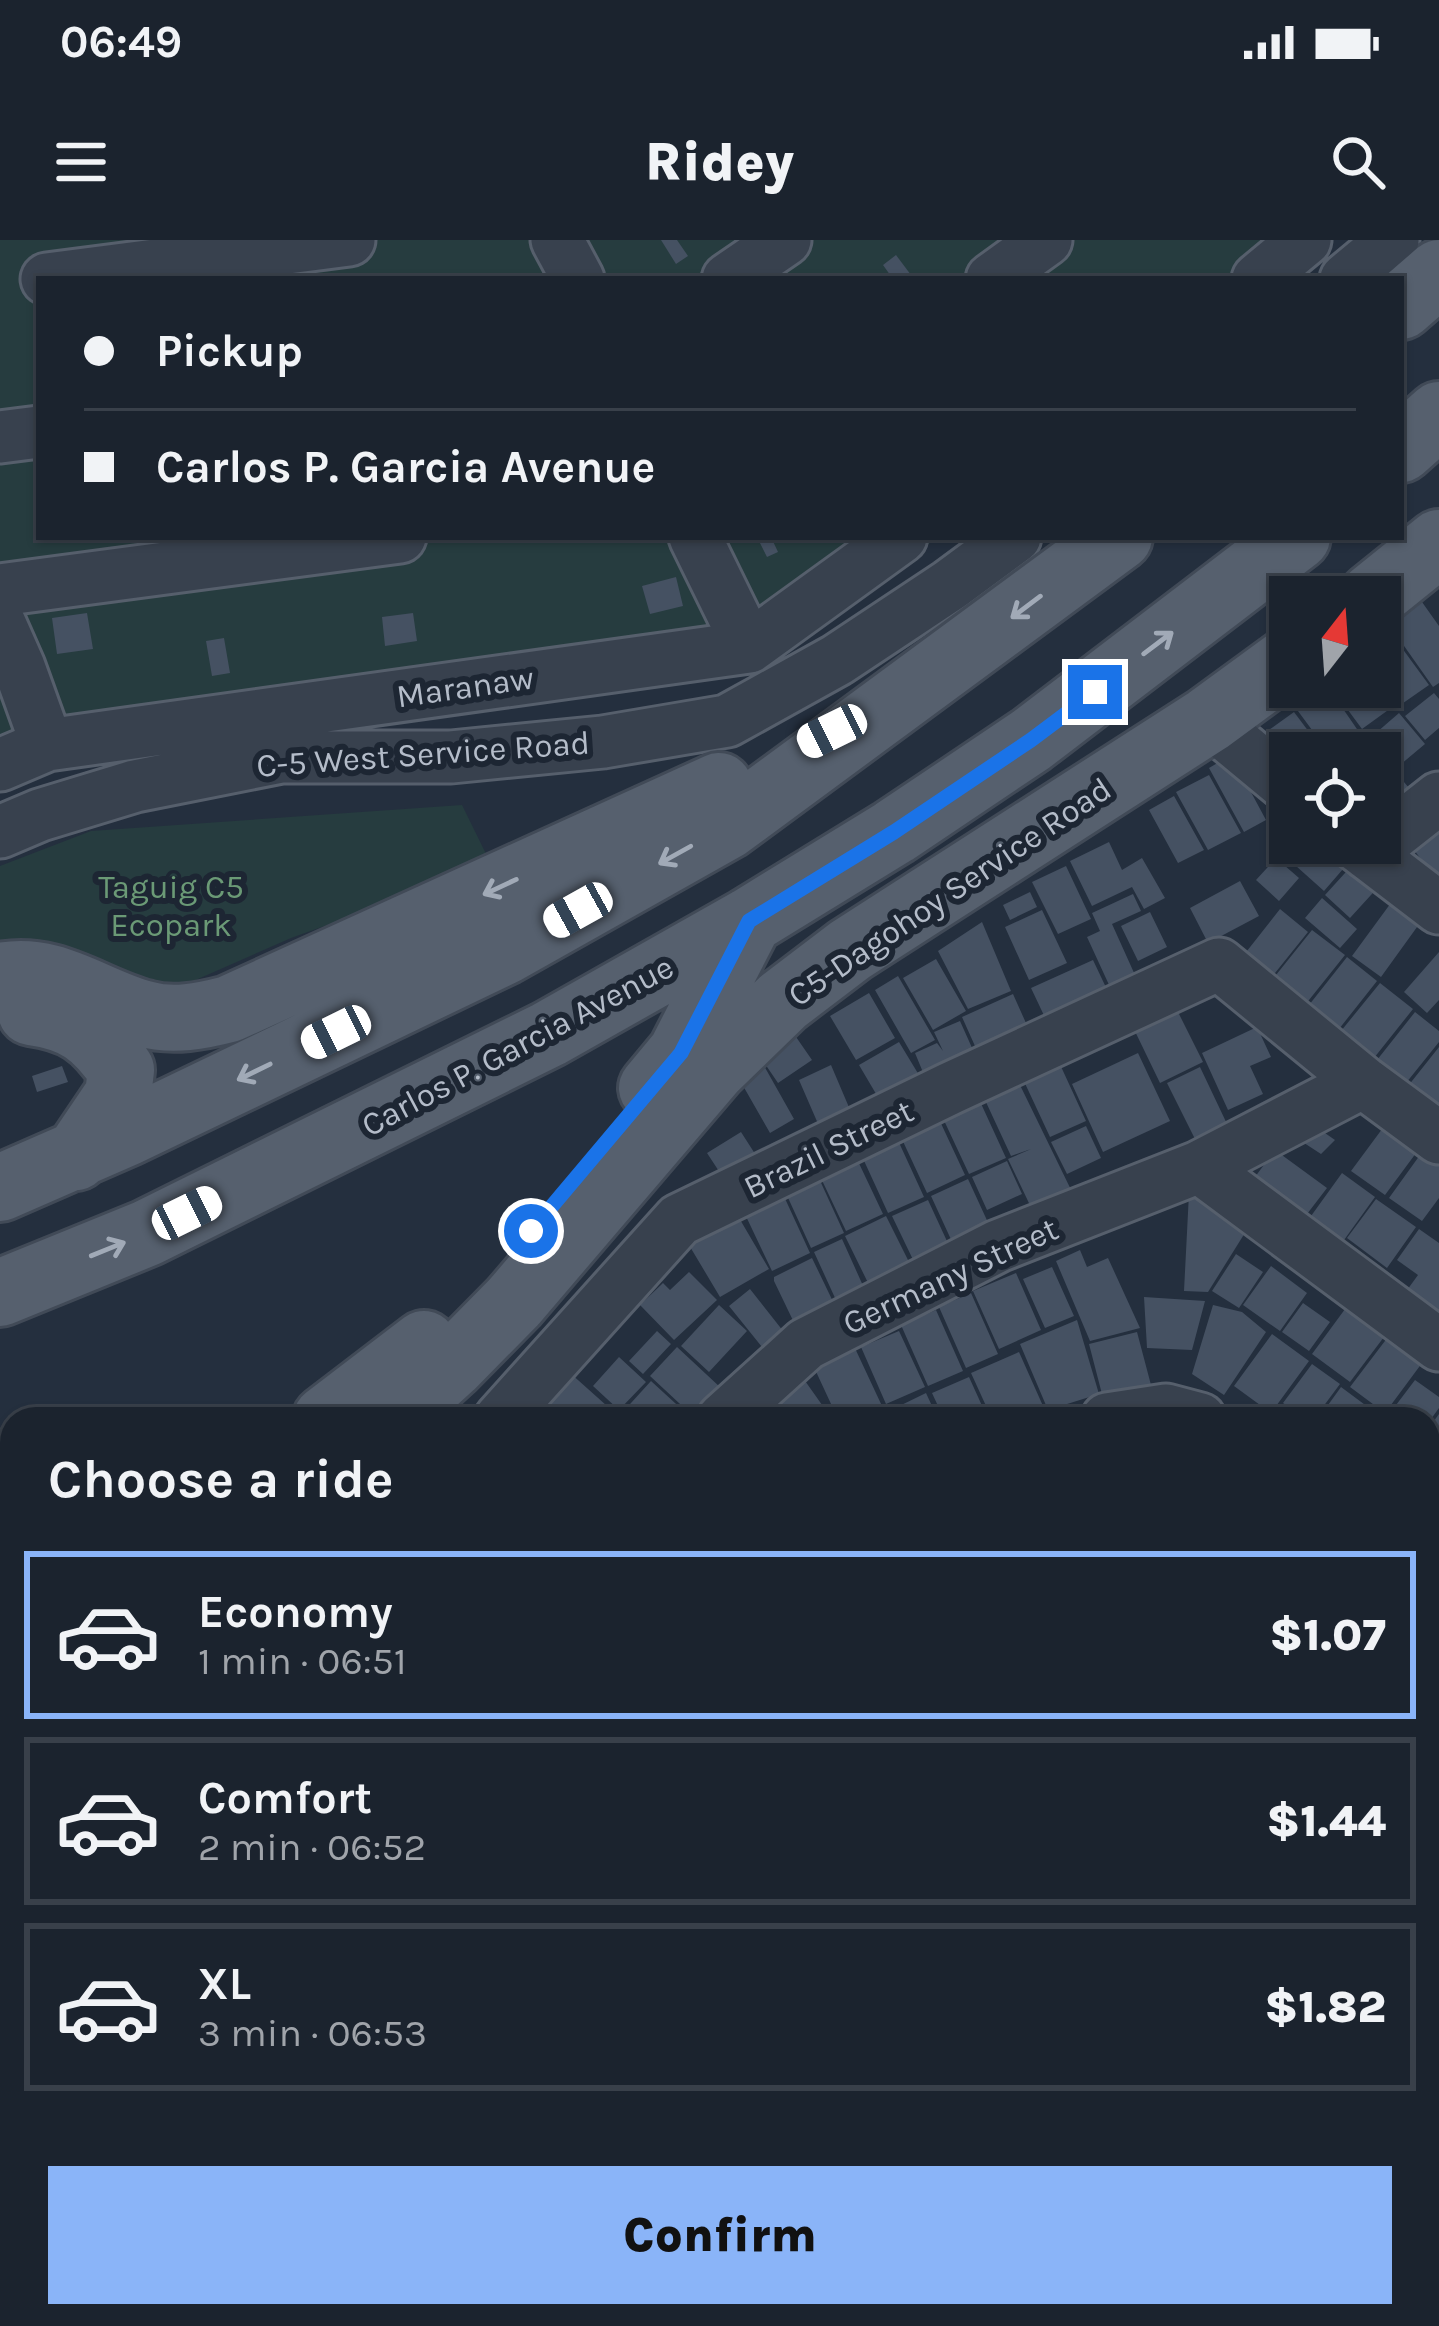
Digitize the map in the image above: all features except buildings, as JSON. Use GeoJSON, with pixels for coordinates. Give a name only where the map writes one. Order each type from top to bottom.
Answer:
{"type":"FeatureCollection","features":[{"type":"Feature","properties":{"kind":"main road"},"geometry":{"type":"LineString","coordinates":[[1404,303],[1439,273]]}},
{"type":"Feature","properties":{"kind":"main road"},"geometry":{"type":"LineString","coordinates":[[1404,446],[1439,415]]}},
{"type":"Feature","properties":{"kind":"main road"},"geometry":{"type":"LineString","coordinates":[[0,1188],[76,1157],[505,951],[728,826],[1115,540]]}},
{"type":"Feature","properties":{"kind":"main road","name":"Carlos P. Garcia Avenue"},"geometry":{"type":"LineString","coordinates":[[0,1293],[147,1233],[549,1034],[749,921],[1031,740],[1293,540]]}},
{"type":"Feature","properties":{"kind":"main road"},"geometry":{"type":"LineString","coordinates":[[1398,576],[1439,543]]}},
{"type":"Feature","properties":{"kind":"main road","name":"C5-Dagohoy Service Road"},"geometry":{"type":"LineString","coordinates":[[406,1407],[514,1301],[713,1069],[783,1001],[850,950],[1208,720],[1269,675]]}},
{"type":"Feature","properties":{"kind":"main road"},"geometry":{"type":"LineString","coordinates":[[0,976],[35,974],[60,979],[143,1014],[187,1018],[230,1009],[717,787],[909,693]]}},
{"type":"Feature","properties":{"kind":"main road"},"geometry":{"type":"LineString","coordinates":[[614,890],[659,972]]}},
{"type":"Feature","properties":{"kind":"main road"},"geometry":{"type":"LineString","coordinates":[[342,1407],[435,1336],[470,1301],[681,1053],[749,921]]}},
{"type":"Feature","properties":{"kind":"main road"},"geometry":{"type":"LineString","coordinates":[[0,1017],[31,1012],[80,1026],[103,1043],[121,1070],[118,1095],[76,1157]]}},
{"type":"Feature","properties":{"kind":"street"},"geometry":{"type":"LineString","coordinates":[[74,276],[349,240]]}},
{"type":"Feature","properties":{"kind":"street"},"geometry":{"type":"LineString","coordinates":[[557,240],[576,276]]}},
{"type":"Feature","properties":{"kind":"street"},"geometry":{"type":"LineString","coordinates":[[732,276],[784,240]]}},
{"type":"Feature","properties":{"kind":"street"},"geometry":{"type":"LineString","coordinates":[[996,276],[1046,240]]}},
{"type":"Feature","properties":{"kind":"street"},"geometry":{"type":"LineString","coordinates":[[1350,276],[1394,240]]}},
{"type":"Feature","properties":{"kind":"street"},"geometry":{"type":"LineString","coordinates":[[0,285],[36,281]]}},
{"type":"Feature","properties":{"kind":"street"},"geometry":{"type":"LineString","coordinates":[[0,437],[36,432]]}},
{"type":"Feature","properties":{"kind":"street"},"geometry":{"type":"LineString","coordinates":[[0,590],[377,540]]}},
{"type":"Feature","properties":{"kind":"street"},"geometry":{"type":"LineString","coordinates":[[696,540],[749,647]]}},
{"type":"Feature","properties":{"kind":"street","name":"Maranaw"},"geometry":{"type":"LineString","coordinates":[[0,765],[47,745],[749,647],[897,540]]}},
{"type":"Feature","properties":{"kind":"street","name":"C-5 West Service Road"},"geometry":{"type":"LineString","coordinates":[[0,832],[135,786],[281,758],[451,757],[603,742],[727,722],[837,660],[1011,540]]}},
{"type":"Feature","properties":{"kind":"street"},"geometry":{"type":"LineString","coordinates":[[0,625],[47,745]]}},
{"type":"Feature","properties":{"kind":"street"},"geometry":{"type":"LineString","coordinates":[[1208,720],[1269,771]]}},
{"type":"Feature","properties":{"kind":"street"},"geometry":{"type":"LineString","coordinates":[[1401,823],[1439,798]]}},
{"type":"Feature","properties":{"kind":"street"},"geometry":{"type":"LineString","coordinates":[[1381,864],[1439,908]]}},
{"type":"Feature","properties":{"kind":"street","name":"Brazil Street"},"geometry":{"type":"LineString","coordinates":[[511,1407],[679,1220],[1219,964],[1363,1082]]}},
{"type":"Feature","properties":{"kind":"street"},"geometry":{"type":"LineString","coordinates":[[118,1095],[148,1047],[187,1018]]}},
{"type":"Feature","properties":{"kind":"street"},"geometry":{"type":"LineString","coordinates":[[1363,1082],[1439,1138]]}},
{"type":"Feature","properties":{"kind":"street","name":"Germany Street"},"geometry":{"type":"LineString","coordinates":[[736,1407],[806,1345],[998,1246],[1199,1167],[1363,1082]]}},
{"type":"Feature","properties":{"kind":"street"},"geometry":{"type":"LineString","coordinates":[[1199,1167],[1439,1345]]}},
{"type":"Feature","properties":{"kind":"green space"},"geometry":{"type":"Polygon","coordinates":[[[0,240],[1332,240],[1290,276],[36,276],[36,540],[935,540],[742,669],[77,756],[0,791],[0,240]]]}},
{"type":"Feature","properties":{"kind":"green space","name":"Taguig C5 Ecopark"},"geometry":{"type":"Polygon","coordinates":[[[462,805],[492,866],[291,938],[182,986],[0,956],[0,866],[91,831],[462,805]]]}},
{"type":"Feature","properties":{"kind":"route"},"geometry":{"type":"LineString","coordinates":[[531,1231],[681,1053],[749,921],[894,832],[1095,692]]}}]}
